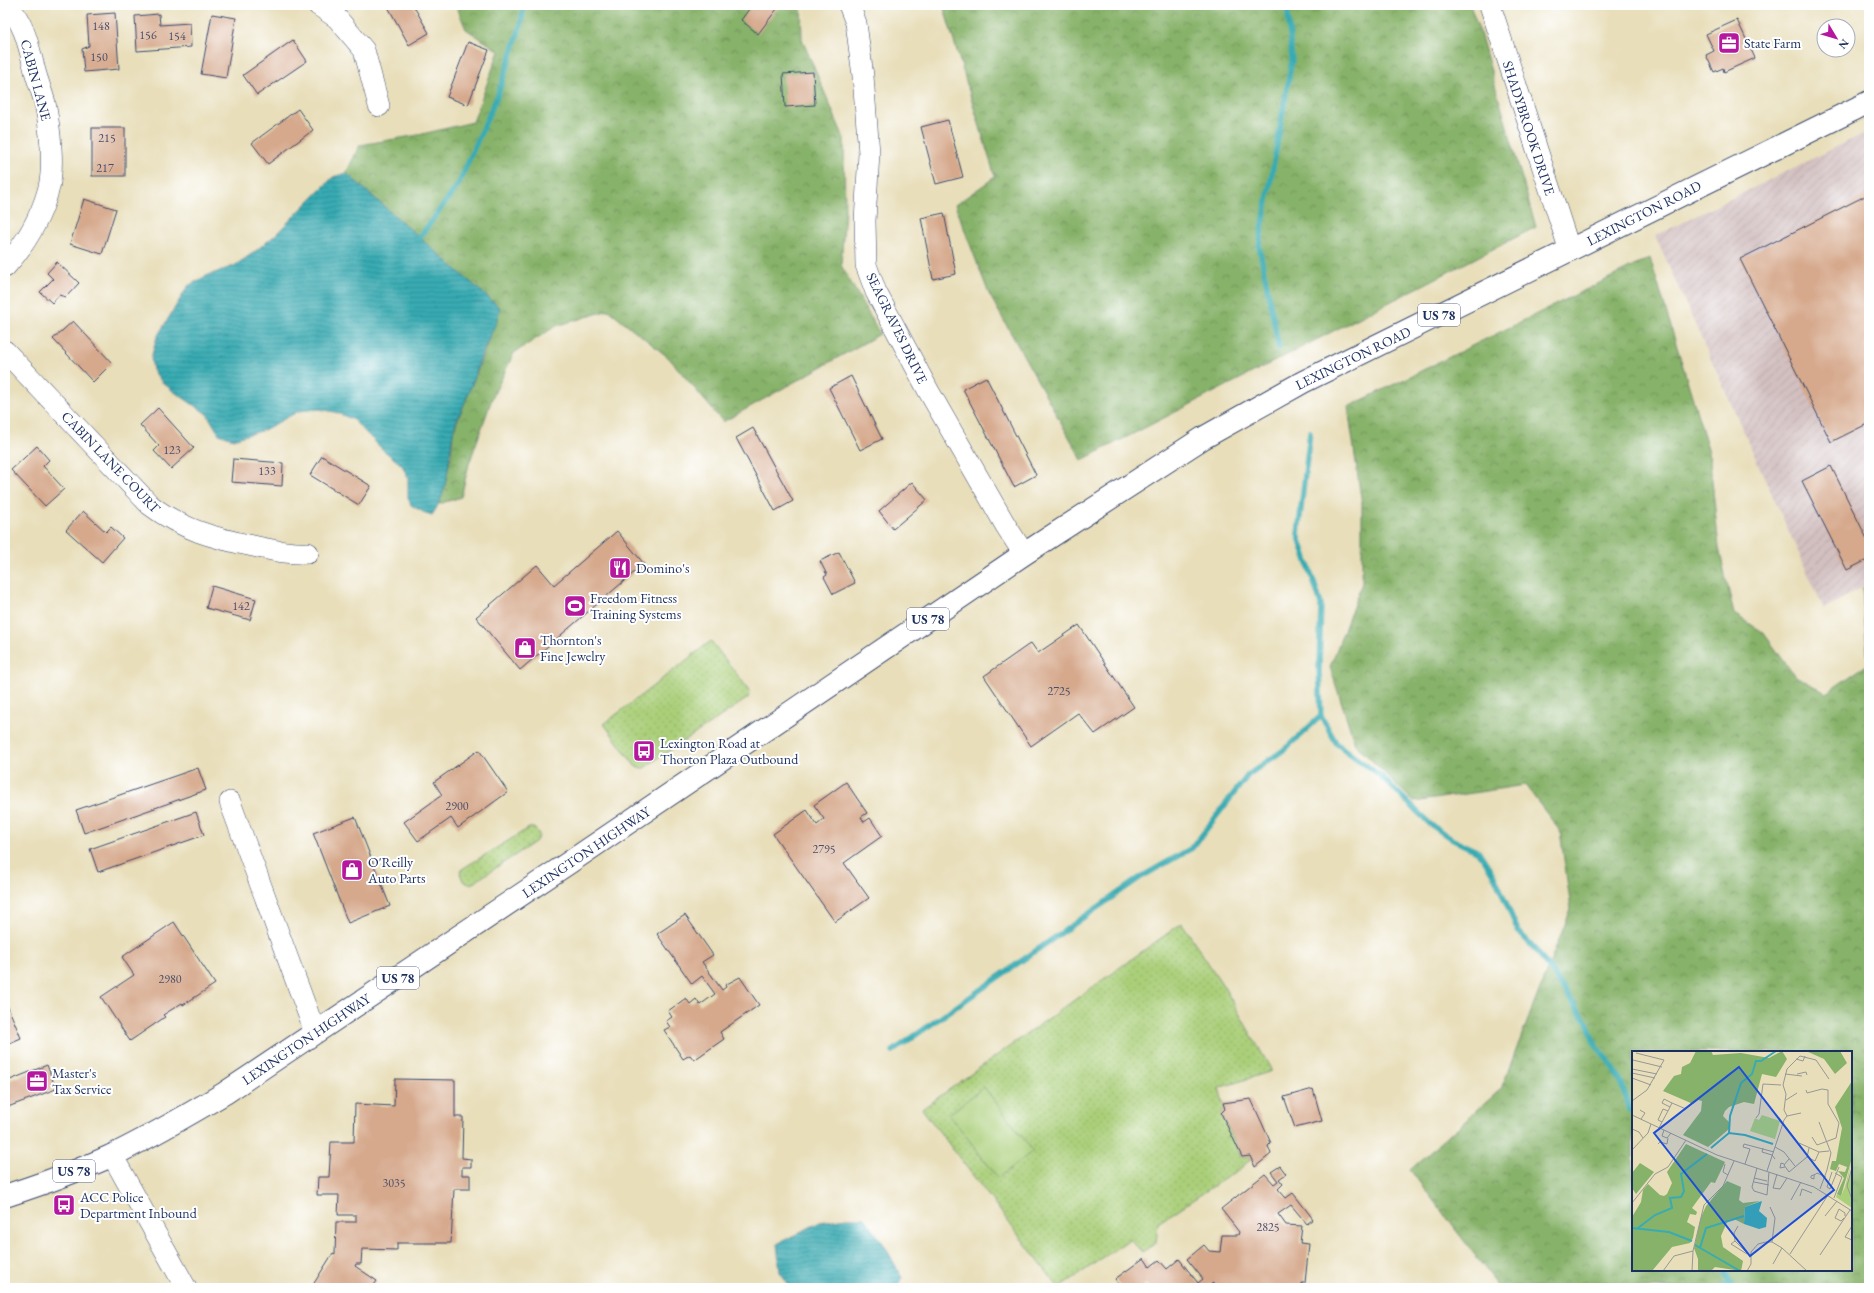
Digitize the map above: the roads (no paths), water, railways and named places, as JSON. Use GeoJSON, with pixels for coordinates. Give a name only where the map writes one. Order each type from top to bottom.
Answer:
{"type":"FeatureCollection","features":[{"type":"Feature","properties":{"kind":"highway","name":"LEXINGTON ROAD"},"geometry":{"type":"LineString","coordinates":[[1024,554],[1183,450],[1303,382],[1869,102]]}},
{"type":"Feature","properties":{"kind":"highway","name":"LEXINGTON HIGHWAY"},"geometry":{"type":"LineString","coordinates":[[112,1155],[174,1123],[225,1093],[570,862],[1024,554]]}},
{"type":"Feature","properties":{"kind":"highway","name":"US 78"},"geometry":{"type":"LineString","coordinates":[[5,1196],[56,1179],[112,1155]]}},
{"type":"Feature","properties":{"kind":"street","name":"CABIN LANE"},"geometry":{"type":"LineString","coordinates":[[5,267],[25,240],[38,217],[48,190],[50,169],[49,130],[44,102],[26,39],[17,15],[8,5]]}},
{"type":"Feature","properties":{"kind":"street"},"geometry":{"type":"LineString","coordinates":[[318,5],[337,18],[364,50],[379,106]]}},
{"type":"Feature","properties":{"kind":"street","name":"SEAGRAVES DRIVE"},"geometry":{"type":"LineString","coordinates":[[849,5],[856,23],[863,76],[869,153],[865,221],[866,265],[876,292],[928,390],[1006,526],[1024,554]]}},
{"type":"Feature","properties":{"kind":"street","name":"SHADYBROOK DRIVE"},"geometry":{"type":"LineString","coordinates":[[1490,5],[1570,251]]}},
{"type":"Feature","properties":{"kind":"street","name":"CABIN LANE COURT"},"geometry":{"type":"LineString","coordinates":[[5,351],[150,505],[166,518],[192,530],[215,538],[290,554],[308,553]]}},
{"type":"Feature","properties":{"kind":"street"},"geometry":{"type":"LineString","coordinates":[[230,802],[316,1032]]}},
{"type":"Feature","properties":{"kind":"street"},"geometry":{"type":"LineString","coordinates":[[112,1155],[186,1288]]}},
{"type":"Feature","properties":{"kind":"water"},"geometry":{"type":"Polygon","coordinates":[[[346,173],[500,308],[497,321],[481,356],[455,425],[445,486],[438,505],[432,515],[411,505],[408,498],[408,478],[402,465],[383,450],[352,419],[335,412],[319,409],[299,411],[264,430],[233,439],[219,434],[207,414],[173,391],[161,381],[153,370],[151,358],[157,337],[188,286],[206,276],[234,266],[253,253],[273,237],[333,177],[346,173]]]}},
{"type":"Feature","properties":{"kind":"water"},"geometry":{"type":"Polygon","coordinates":[[[846,1218],[865,1218],[885,1246],[902,1278],[898,1288],[791,1288],[780,1272],[777,1244],[820,1222],[846,1218]]]}},
{"type":"Feature","properties":{"kind":"waterway"},"geometry":{"type":"LineString","coordinates":[[419,238],[458,185],[498,94],[521,25],[524,5]]}},
{"type":"Feature","properties":{"kind":"waterway"},"geometry":{"type":"LineString","coordinates":[[1279,348],[1259,246],[1292,60],[1287,5]]}},
{"type":"Feature","properties":{"kind":"waterway"},"geometry":{"type":"LineString","coordinates":[[893,1051],[1141,877],[1192,848],[1248,775],[1285,749],[1321,716],[1319,667],[1321,604],[1298,534],[1310,432]]}},
{"type":"Feature","properties":{"kind":"waterway"},"geometry":{"type":"LineString","coordinates":[[1321,716],[1337,744],[1383,778],[1430,824],[1453,840],[1479,852],[1495,877],[1518,931],[1538,952],[1588,1024],[1594,1042],[1613,1067],[1622,1084],[1630,1110],[1632,1111]]}},
{"type":"Feature","properties":{"kind":"waterway"},"geometry":{"type":"LineString","coordinates":[[1721,1288],[1731,1284],[1724,1271]]}},
{"type":"Feature","properties":{"kind":"place","name":"State Farm"},"geometry":{"type":"Point","coordinates":[1729,43]}},
{"type":"Feature","properties":{"kind":"place","name":"Domino's"},"geometry":{"type":"Point","coordinates":[620,568]}},
{"type":"Feature","properties":{"kind":"place","name":"Freedom Fitness Training Systems"},"geometry":{"type":"Point","coordinates":[575,606]}},
{"type":"Feature","properties":{"kind":"place","name":"Thornton's Fine Jewelry"},"geometry":{"type":"Point","coordinates":[525,648]}},
{"type":"Feature","properties":{"kind":"place","name":"Lexington Road at Thorton Plaza Outbound"},"geometry":{"type":"Point","coordinates":[644,751]}},
{"type":"Feature","properties":{"kind":"place","name":"O'Reilly Auto Parts"},"geometry":{"type":"Point","coordinates":[352,870]}},
{"type":"Feature","properties":{"kind":"place","name":"Master's Tax Service"},"geometry":{"type":"Point","coordinates":[37,1081]}},
{"type":"Feature","properties":{"kind":"place","name":"ACC Police Department Inbound"},"geometry":{"type":"Point","coordinates":[64,1205]}}]}
